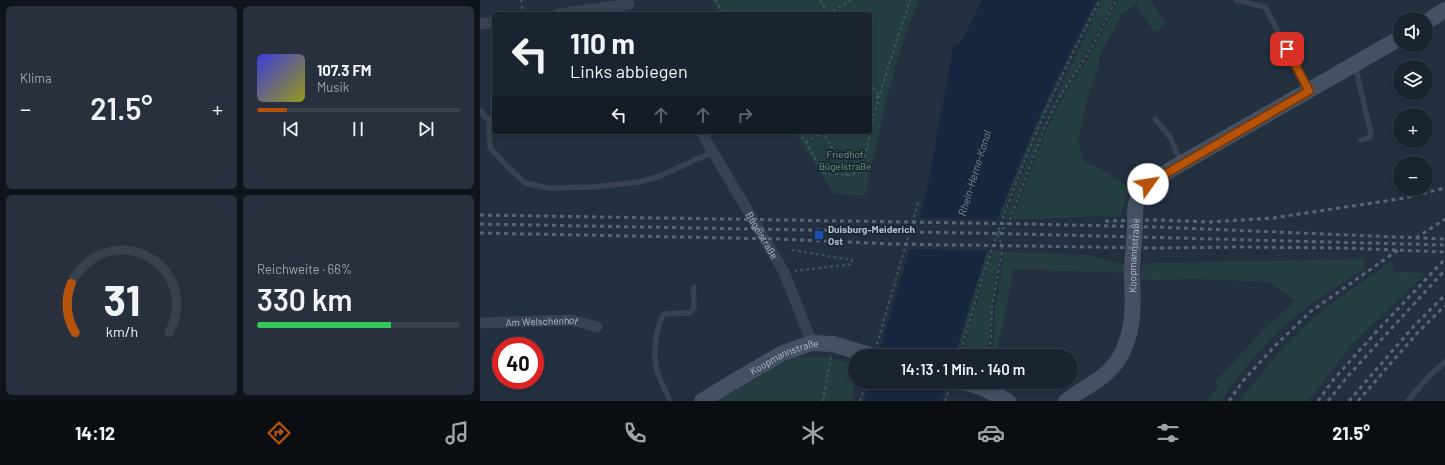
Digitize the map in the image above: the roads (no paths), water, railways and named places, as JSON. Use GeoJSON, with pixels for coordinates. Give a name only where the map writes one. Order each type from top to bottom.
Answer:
{"type":"FeatureCollection","features":[{"type":"Feature","properties":{"kind":"street"},"geometry":{"type":"LineString","coordinates":[[577,12],[630,6]]}},
{"type":"Feature","properties":{"kind":"street"},"geometry":{"type":"LineString","coordinates":[[1433,18],[1445,10]]}},
{"type":"Feature","properties":{"kind":"street"},"geometry":{"type":"LineString","coordinates":[[480,24],[492,22]]}},
{"type":"Feature","properties":{"kind":"street","name":"Koopmannstraße"},"geometry":{"type":"LineString","coordinates":[[1066,401],[1110,371],[1121,356],[1128,339],[1134,302],[1132,275],[1136,205],[1140,192],[1148,184],[1393,42]]}},
{"type":"Feature","properties":{"kind":"street","name":"Bügelstraße"},"geometry":{"type":"LineString","coordinates":[[702,134],[784,272],[812,343]]}},
{"type":"Feature","properties":{"kind":"street","name":"Am Welschenhof"},"geometry":{"type":"LineString","coordinates":[[482,320],[572,320],[597,327]]}},
{"type":"Feature","properties":{"kind":"street","name":"Koopmannstraße"},"geometry":{"type":"LineString","coordinates":[[702,401],[783,353],[812,343],[833,344],[854,349]]}},
{"type":"Feature","properties":{"kind":"street"},"geometry":{"type":"LineString","coordinates":[[985,389],[1004,400]]}},
{"type":"Feature","properties":{"kind":"lane"},"geometry":{"type":"LineString","coordinates":[[1236,0],[1265,7],[1309,91]]}},
{"type":"Feature","properties":{"kind":"lane"},"geometry":{"type":"LineString","coordinates":[[1355,65],[1370,133],[1370,138],[1361,140]]}},
{"type":"Feature","properties":{"kind":"lane"},"geometry":{"type":"LineString","coordinates":[[480,111],[489,120],[490,148],[525,183],[548,188],[594,187],[639,182],[660,176],[713,152]]}},
{"type":"Feature","properties":{"kind":"lane"},"geometry":{"type":"LineString","coordinates":[[1155,119],[1170,137],[1182,164]]}},
{"type":"Feature","properties":{"kind":"lane"},"geometry":{"type":"LineString","coordinates":[[670,401],[655,365],[655,345],[658,329],[664,314],[688,313],[692,311],[694,306],[692,293],[694,287]]}},
{"type":"Feature","properties":{"kind":"lane"},"geometry":{"type":"LineString","coordinates":[[1408,401],[1429,376],[1445,362]]}},
{"type":"Feature","properties":{"kind":"water","name":"Rhein-Herne-Kanal"},"geometry":{"type":"Polygon","coordinates":[[[982,0],[1097,0],[1044,108],[1008,191],[986,253],[957,349],[880,349],[926,195],[953,48],[962,41],[982,0]]]}},
{"type":"Feature","properties":{"kind":"water"},"geometry":{"type":"Polygon","coordinates":[[[868,389],[945,389],[942,401],[864,401],[868,389]]]}},
{"type":"Feature","properties":{"kind":"railway"},"geometry":{"type":"LineString","coordinates":[[1105,221],[1156,220],[1211,222],[1273,218],[1405,198],[1445,188]]}},
{"type":"Feature","properties":{"kind":"railway"},"geometry":{"type":"LineString","coordinates":[[480,215],[1155,227],[1445,239]]}},
{"type":"Feature","properties":{"kind":"railway"},"geometry":{"type":"LineString","coordinates":[[1416,238],[1445,219]]}},
{"type":"Feature","properties":{"kind":"railway"},"geometry":{"type":"LineString","coordinates":[[480,224],[1021,234],[1445,245]]}},
{"type":"Feature","properties":{"kind":"railway"},"geometry":{"type":"LineString","coordinates":[[480,233],[779,239],[893,244],[1156,248],[1344,248],[1445,252]]}},
{"type":"Feature","properties":{"kind":"railway"},"geometry":{"type":"LineString","coordinates":[[1229,401],[1242,382],[1276,345],[1310,312],[1398,250]]}},
{"type":"Feature","properties":{"kind":"railway"},"geometry":{"type":"LineString","coordinates":[[1318,401],[1334,379],[1445,259]]}},
{"type":"Feature","properties":{"kind":"railway"},"geometry":{"type":"LineString","coordinates":[[1328,401],[1348,376],[1445,270]]}},
{"type":"Feature","properties":{"kind":"railway"},"geometry":{"type":"LineString","coordinates":[[1349,401],[1414,326],[1445,295]]}},
{"type":"Feature","properties":{"kind":"railway"},"geometry":{"type":"LineString","coordinates":[[1358,401],[1419,331],[1445,306]]}},
{"type":"Feature","properties":{"kind":"place","name":"Duisburg-Meiderich Ost"},"geometry":{"type":"Point","coordinates":[819,235]}},
{"type":"Feature","properties":{"kind":"park label","name":"Friedhof Bügelstraße"},"geometry":{"type":"Point","coordinates":[845,160]}}]}
